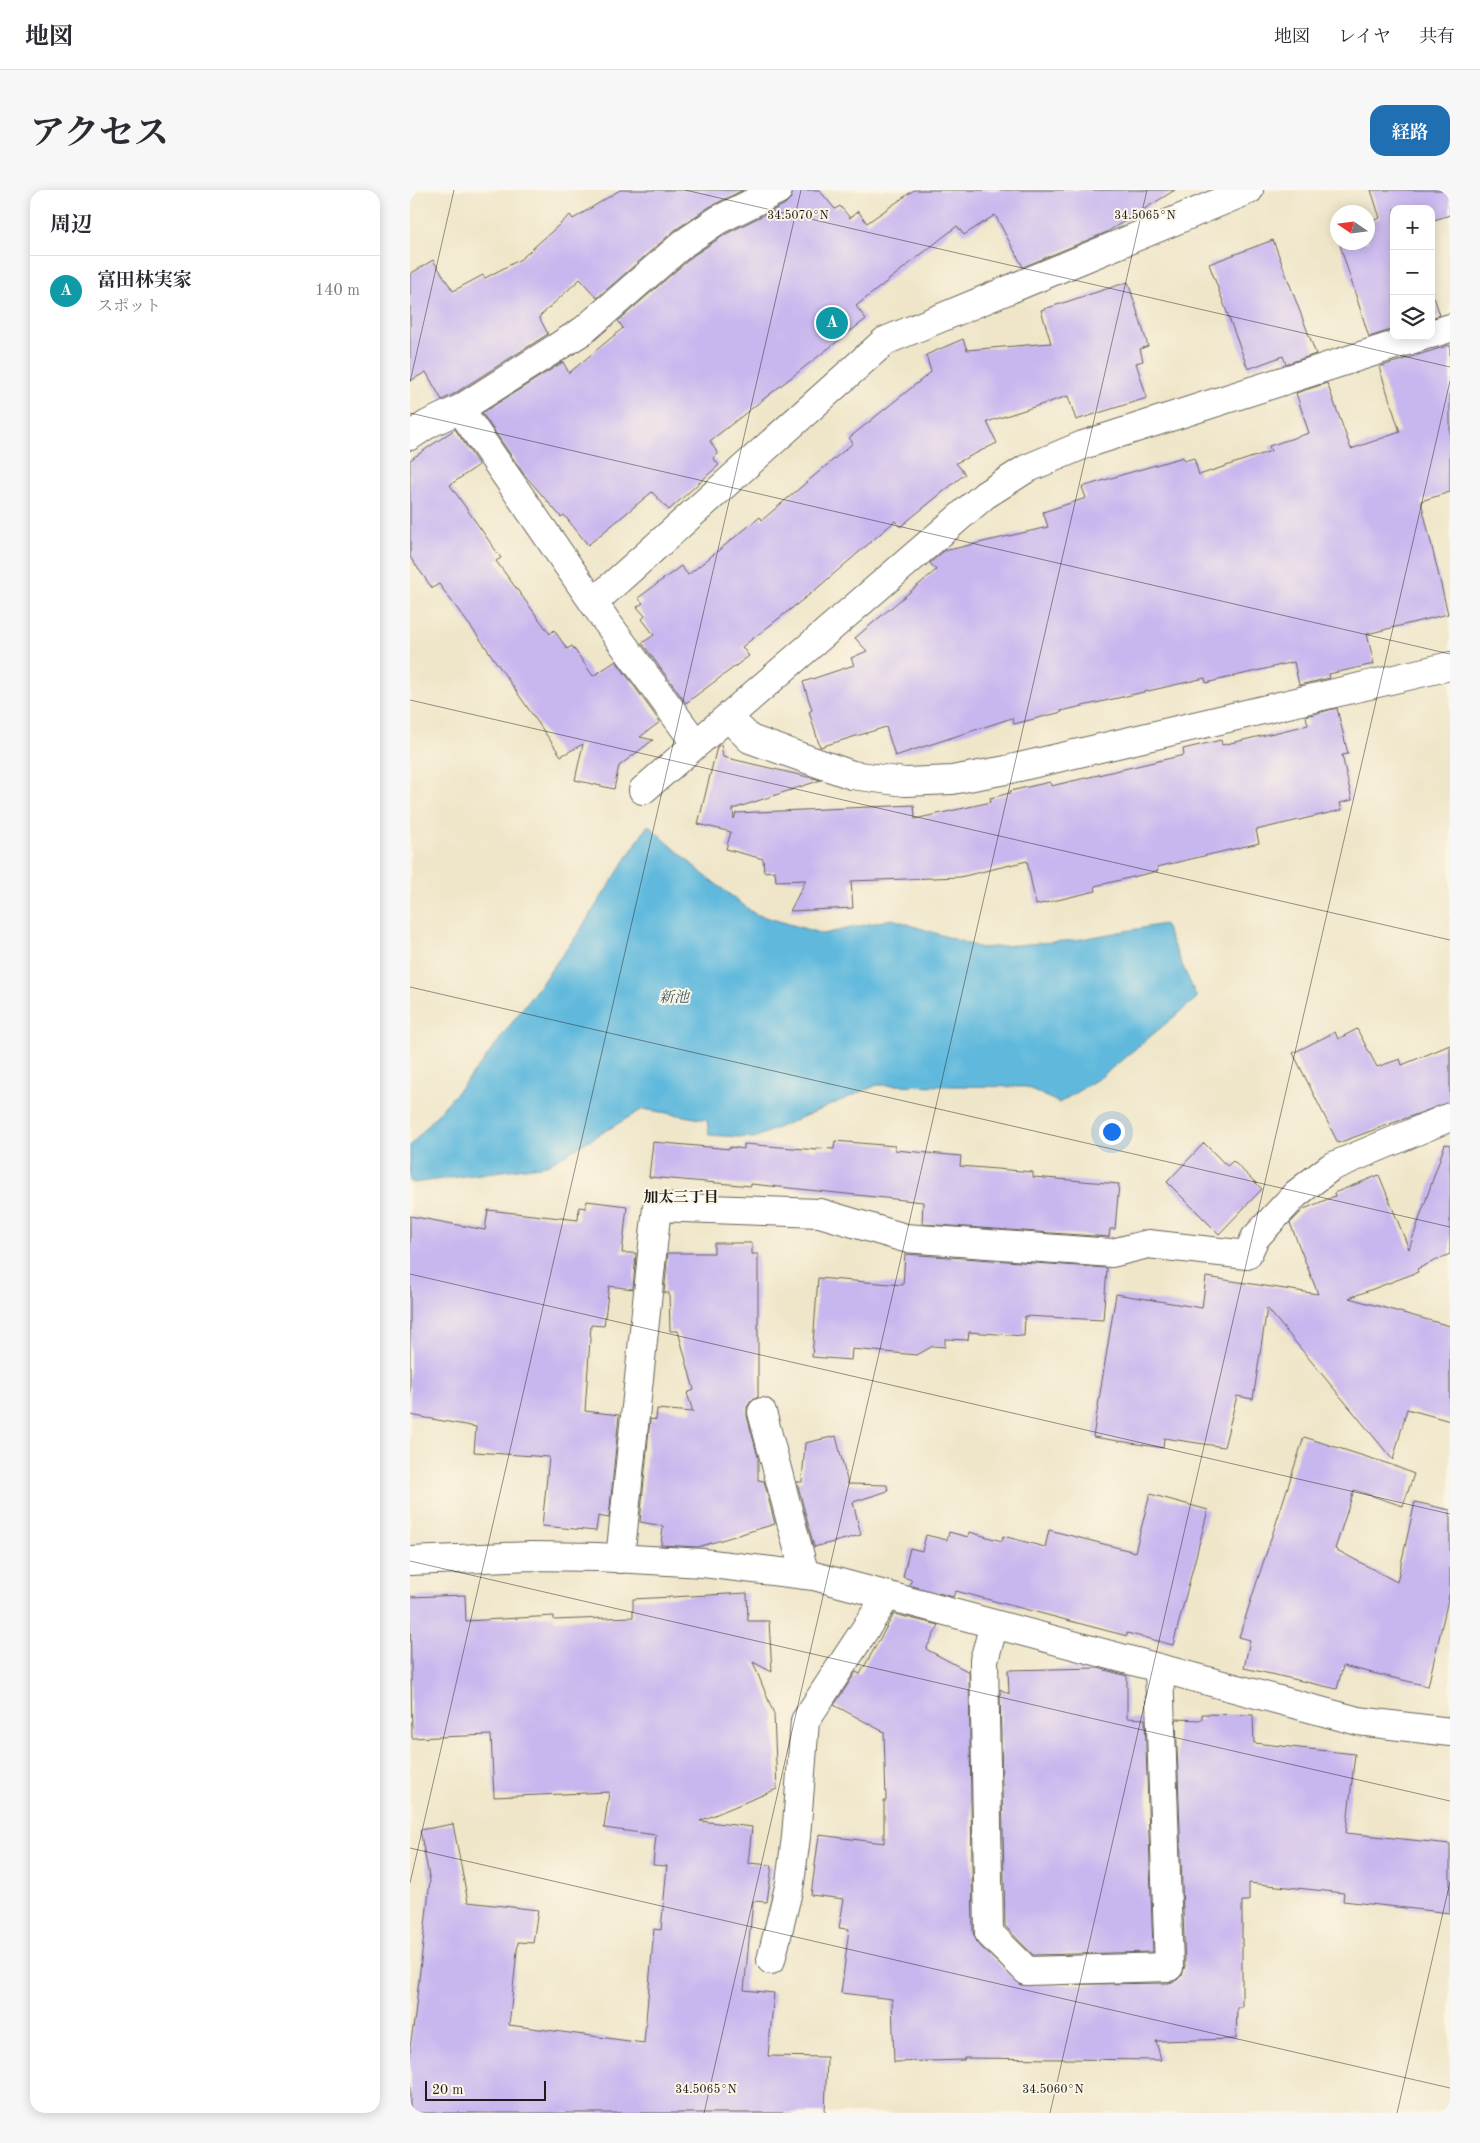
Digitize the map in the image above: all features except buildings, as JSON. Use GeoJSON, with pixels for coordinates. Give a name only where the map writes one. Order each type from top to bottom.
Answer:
{"type":"FeatureCollection","features":[{"type":"Feature","properties":{"kind":"street"},"geometry":{"type":"LineString","coordinates":[[410,436],[428,424],[460,409],[584,330],[684,243],[718,220],[778,190]]}},
{"type":"Feature","properties":{"kind":"street"},"geometry":{"type":"LineString","coordinates":[[594,602],[885,341],[1249,190]]}},
{"type":"Feature","properties":{"kind":"street"},"geometry":{"type":"LineString","coordinates":[[1435,333],[1450,328]]}},
{"type":"Feature","properties":{"kind":"street"},"geometry":{"type":"LineString","coordinates":[[643,790],[985,494],[1026,469],[1083,445],[1411,340]]}},
{"type":"Feature","properties":{"kind":"street"},"geometry":{"type":"LineString","coordinates":[[460,409],[594,602],[696,744]]}},
{"type":"Feature","properties":{"kind":"street"},"geometry":{"type":"LineString","coordinates":[[728,718],[750,739],[852,775],[905,782],[952,780],[1006,770],[1450,666]]}},
{"type":"Feature","properties":{"kind":"street"},"geometry":{"type":"LineString","coordinates":[[620,1559],[657,1207],[820,1214],[905,1238],[1112,1253],[1148,1244],[1247,1255],[1255,1238],[1296,1194],[1331,1167],[1450,1117]]}},
{"type":"Feature","properties":{"kind":"street"},"geometry":{"type":"LineString","coordinates":[[762,1412],[805,1576]]}},
{"type":"Feature","properties":{"kind":"street"},"geometry":{"type":"LineString","coordinates":[[410,1561],[531,1556],[620,1559],[703,1563],[805,1576],[887,1596],[1358,1722],[1450,1732]]}},
{"type":"Feature","properties":{"kind":"street"},"geometry":{"type":"LineString","coordinates":[[771,1960],[790,1882],[796,1837],[805,1721],[887,1596]]}},
{"type":"Feature","properties":{"kind":"street"},"geometry":{"type":"LineString","coordinates":[[994,1625],[984,1660],[989,1932],[1027,1971],[1169,1967],[1159,1669]]}},
{"type":"Feature","properties":{"kind":"water","name":"新池"},"geometry":{"type":"Polygon","coordinates":[[[648,825],[703,874],[755,914],[823,934],[892,919],[981,948],[1076,940],[1164,924],[1197,998],[1101,1077],[1059,1103],[1027,1087],[877,1085],[754,1138],[709,1135],[707,1120],[643,1109],[547,1165],[410,1182],[410,1146],[482,1063],[577,935],[648,825]]]}},
{"type":"Feature","properties":{"kind":"place","name":"富田林実家"},"geometry":{"type":"Point","coordinates":[832,323]}},
{"type":"Feature","properties":{"kind":"district","name":"加太三丁目"},"geometry":{"type":"Point","coordinates":[681,1197]}}]}
